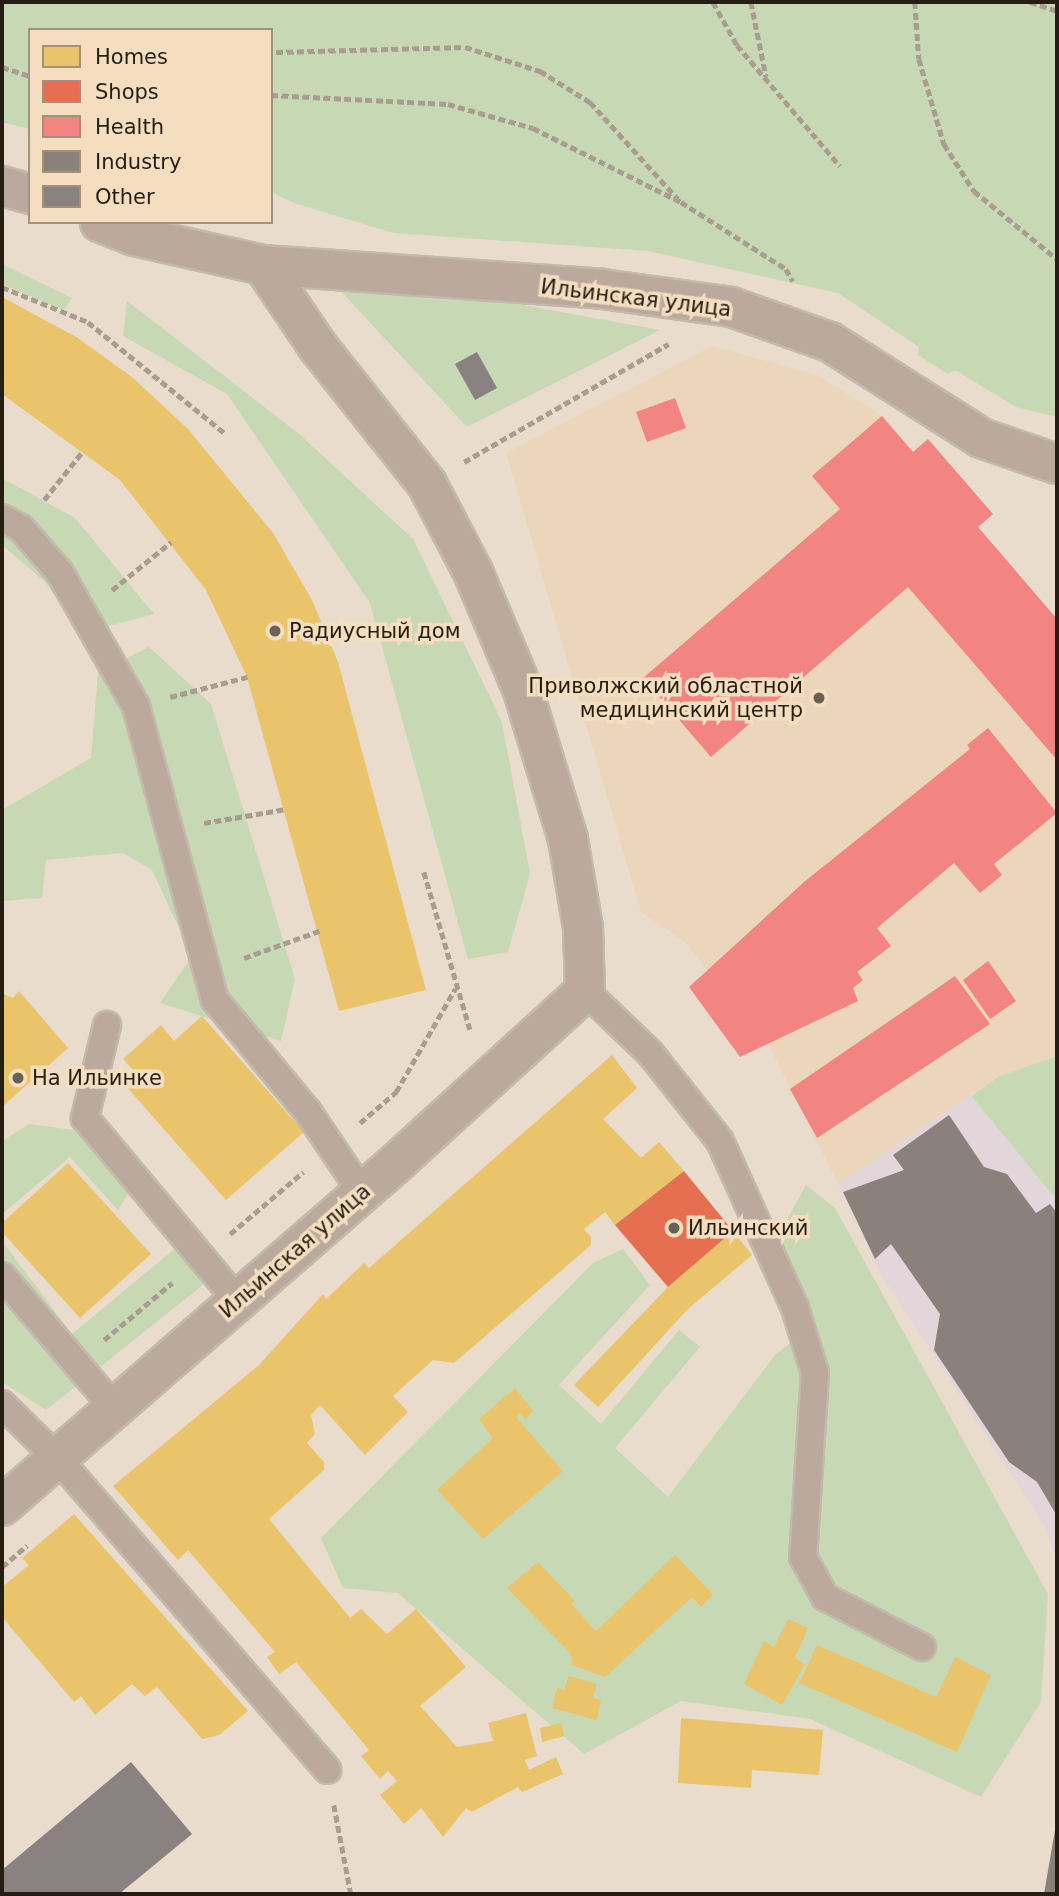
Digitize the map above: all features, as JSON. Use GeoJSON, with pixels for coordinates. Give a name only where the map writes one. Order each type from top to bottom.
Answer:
{"type":"FeatureCollection","features":[{"type":"Feature","properties":{"kind":"street"},"geometry":{"type":"LineString","coordinates":[[2,186],[28,193]]}},
{"type":"Feature","properties":{"kind":"street","name":"Ильинская улица"},"geometry":{"type":"LineString","coordinates":[[105,224],[134,236],[263,265],[602,289],[731,307],[830,342],[981,438],[1057,464]]}},
{"type":"Feature","properties":{"kind":"street"},"geometry":{"type":"LineString","coordinates":[[263,265],[318,347],[427,484],[473,572],[522,688],[568,839],[583,928],[585,991]]}},
{"type":"Feature","properties":{"kind":"street","name":"Ильинская улица"},"geometry":{"type":"LineString","coordinates":[[2,1506],[116,1410],[585,991]]}},
{"type":"Feature","properties":{"kind":"lane"},"geometry":{"type":"LineString","coordinates":[[11,523],[60,573],[136,706],[215,1000],[308,1112],[361,1191]]}},
{"type":"Feature","properties":{"kind":"lane"},"geometry":{"type":"LineString","coordinates":[[585,991],[650,1053],[719,1141],[795,1308],[815,1373],[803,1557],[825,1597],[922,1647]]}},
{"type":"Feature","properties":{"kind":"lane"},"geometry":{"type":"LineString","coordinates":[[107,1025],[85,1118],[238,1301]]}},
{"type":"Feature","properties":{"kind":"lane"},"geometry":{"type":"LineString","coordinates":[[2,1276],[116,1410]]}},
{"type":"Feature","properties":{"kind":"lane"},"geometry":{"type":"LineString","coordinates":[[2,1404],[59,1460],[328,1770]]}},
{"type":"Feature","properties":{"kind":"path"},"geometry":{"type":"LineString","coordinates":[[713,2],[737,45],[841,166]]}},
{"type":"Feature","properties":{"kind":"path"},"geometry":{"type":"LineString","coordinates":[[751,2],[767,79]]}},
{"type":"Feature","properties":{"kind":"path"},"geometry":{"type":"LineString","coordinates":[[915,2],[919,58],[944,144],[974,191],[1057,260]]}},
{"type":"Feature","properties":{"kind":"path"},"geometry":{"type":"LineString","coordinates":[[1030,2],[1057,10]]}},
{"type":"Feature","properties":{"kind":"path"},"geometry":{"type":"LineString","coordinates":[[276,52],[465,47],[540,71],[590,102],[681,202]]}},
{"type":"Feature","properties":{"kind":"path"},"geometry":{"type":"LineString","coordinates":[[2,67],[28,75]]}},
{"type":"Feature","properties":{"kind":"path"},"geometry":{"type":"LineString","coordinates":[[273,95],[448,104],[533,128],[681,202],[786,270],[799,291]]}},
{"type":"Feature","properties":{"kind":"path"},"geometry":{"type":"LineString","coordinates":[[2,287],[88,322],[226,434]]}},
{"type":"Feature","properties":{"kind":"path"},"geometry":{"type":"LineString","coordinates":[[427,484],[673,341]]}},
{"type":"Feature","properties":{"kind":"path"},"geometry":{"type":"LineString","coordinates":[[11,523],[83,451]]}},
{"type":"Feature","properties":{"kind":"path"},"geometry":{"type":"LineString","coordinates":[[85,613],[171,542]]}},
{"type":"Feature","properties":{"kind":"path"},"geometry":{"type":"LineString","coordinates":[[136,706],[247,677]]}},
{"type":"Feature","properties":{"kind":"path"},"geometry":{"type":"LineString","coordinates":[[169,829],[286,808]]}},
{"type":"Feature","properties":{"kind":"path"},"geometry":{"type":"LineString","coordinates":[[424,872],[455,989],[470,1029]]}},
{"type":"Feature","properties":{"kind":"path"},"geometry":{"type":"LineString","coordinates":[[207,971],[319,931]]}},
{"type":"Feature","properties":{"kind":"path"},"geometry":{"type":"LineString","coordinates":[[397,1092],[455,989]]}},
{"type":"Feature","properties":{"kind":"path"},"geometry":{"type":"LineString","coordinates":[[328,1770],[351,1894]]}},
{"type":"Feature","properties":{"kind":"shaded area","name":"Приволжский областной медицинский центр"},"geometry":{"type":"Polygon","coordinates":[[[712,346],[818,375],[882,416],[913,452],[928,440],[993,514],[978,528],[1057,619],[1057,1056],[1000,1076],[838,1184],[768,1044],[685,942],[641,912],[506,453],[712,346]]]}},
{"type":"Feature","properties":{"kind":"shaded area"},"geometry":{"type":"Polygon","coordinates":[[[971,1096],[1057,1200],[1057,1563],[1046,1529],[880,1272],[838,1184],[971,1096]]]}},
{"type":"Feature","properties":{"kind":"green space"},"geometry":{"type":"Polygon","coordinates":[[[2,2],[1057,2],[1057,417],[1016,407],[955,370],[948,374],[918,355],[919,347],[838,293],[648,251],[393,233],[294,203],[273,193],[273,28],[28,28],[28,128],[2,122],[2,2]]]}},
{"type":"Feature","properties":{"kind":"green space"},"geometry":{"type":"Polygon","coordinates":[[[2,264],[72,298],[64,310],[2,284],[2,264]]]}},
{"type":"Feature","properties":{"kind":"green space"},"geometry":{"type":"Polygon","coordinates":[[[342,272],[660,330],[467,427],[337,287],[342,272]]]}},
{"type":"Feature","properties":{"kind":"green space"},"geometry":{"type":"Polygon","coordinates":[[[127,301],[298,433],[413,539],[502,722],[530,874],[508,952],[468,959],[370,603],[227,394],[123,336],[127,301]]]}},
{"type":"Feature","properties":{"kind":"green space"},"geometry":{"type":"Polygon","coordinates":[[[2,478],[75,518],[154,614],[87,632],[44,581],[2,545],[2,478]]]}},
{"type":"Feature","properties":{"kind":"green space"},"geometry":{"type":"Polygon","coordinates":[[[149,647],[211,704],[295,979],[281,1041],[160,1003],[192,956],[152,870],[123,853],[46,860],[42,898],[2,901],[2,810],[91,758],[98,672],[149,647]]]}},
{"type":"Feature","properties":{"kind":"green space"},"geometry":{"type":"Polygon","coordinates":[[[1057,1056],[1057,1200],[971,1096],[1000,1076],[1057,1056]]]}},
{"type":"Feature","properties":{"kind":"green space"},"geometry":{"type":"Polygon","coordinates":[[[29,1124],[82,1131],[131,1189],[118,1210],[70,1157],[2,1214],[2,1141],[29,1124]]]}},
{"type":"Feature","properties":{"kind":"green space"},"geometry":{"type":"Polygon","coordinates":[[[806,1185],[835,1208],[1048,1594],[1041,1702],[981,1797],[810,1719],[681,1701],[584,1754],[398,1593],[343,1588],[321,1538],[593,1263],[623,1249],[650,1285],[559,1385],[601,1424],[679,1330],[700,1347],[615,1448],[668,1497],[775,1355],[814,1325],[779,1234],[806,1185]]]}},
{"type":"Feature","properties":{"kind":"green space"},"geometry":{"type":"Polygon","coordinates":[[[2,1241],[72,1334],[178,1246],[204,1284],[46,1410],[2,1382],[2,1241]]]}},
{"type":"Feature","properties":{"kind":"building: Homes","name":"Радиусный дом"},"geometry":{"type":"Polygon","coordinates":[[[2,297],[78,338],[133,378],[188,429],[273,533],[312,600],[338,662],[426,990],[339,1011],[247,677],[206,590],[120,480],[2,394],[2,297]]]}},
{"type":"Feature","properties":{"kind":"building: Homes","name":"На Ильинке"},"geometry":{"type":"Polygon","coordinates":[[[19,991],[68,1048],[2,1107],[2,993],[13,998],[19,991]]]}},
{"type":"Feature","properties":{"kind":"building: Homes"},"geometry":{"type":"Polygon","coordinates":[[[202,1016],[304,1132],[226,1200],[125,1085],[137,1074],[123,1059],[161,1025],[174,1041],[202,1016]]]}},
{"type":"Feature","properties":{"kind":"building: Homes"},"geometry":{"type":"Polygon","coordinates":[[[612,1055],[637,1088],[603,1119],[641,1158],[659,1142],[684,1171],[615,1225],[605,1212],[584,1229],[591,1237],[591,1245],[454,1363],[433,1360],[393,1396],[408,1412],[365,1455],[320,1405],[311,1415],[315,1434],[307,1443],[324,1462],[324,1470],[269,1519],[350,1618],[361,1609],[387,1634],[416,1609],[466,1667],[420,1706],[457,1747],[493,1741],[488,1723],[526,1713],[537,1756],[525,1760],[529,1770],[556,1757],[563,1774],[522,1792],[518,1787],[472,1812],[466,1808],[443,1837],[421,1808],[404,1824],[380,1795],[397,1781],[388,1771],[380,1779],[361,1756],[369,1750],[296,1662],[279,1674],[267,1657],[275,1652],[188,1550],[178,1560],[113,1486],[259,1365],[323,1294],[326,1299],[364,1263],[369,1268],[612,1055]]]}},
{"type":"Feature","properties":{"kind":"building: Homes"},"geometry":{"type":"Polygon","coordinates":[[[68,1163],[151,1254],[80,1318],[2,1232],[2,1223],[68,1163]]]}},
{"type":"Feature","properties":{"kind":"building: Homes"},"geometry":{"type":"Polygon","coordinates":[[[733,1231],[752,1255],[688,1309],[598,1407],[574,1385],[668,1287],[733,1231]]]}},
{"type":"Feature","properties":{"kind":"building: Homes"},"geometry":{"type":"Polygon","coordinates":[[[515,1388],[533,1411],[526,1419],[520,1414],[516,1417],[563,1471],[483,1539],[437,1490],[493,1438],[479,1419],[515,1388]]]}},
{"type":"Feature","properties":{"kind":"building: Homes"},"geometry":{"type":"Polygon","coordinates":[[[74,1514],[248,1711],[219,1735],[202,1739],[157,1687],[145,1696],[132,1684],[95,1715],[81,1696],[74,1702],[2,1617],[2,1587],[29,1565],[22,1558],[74,1514]]]}},
{"type":"Feature","properties":{"kind":"building: Homes"},"geometry":{"type":"Polygon","coordinates":[[[675,1555],[713,1594],[701,1607],[692,1597],[605,1677],[572,1665],[571,1654],[507,1588],[538,1562],[575,1601],[571,1604],[596,1631],[675,1555]]]}},
{"type":"Feature","properties":{"kind":"building: Homes"},"geometry":{"type":"Polygon","coordinates":[[[788,1619],[808,1628],[795,1658],[805,1664],[782,1705],[744,1684],[764,1641],[774,1647],[788,1619]]]}},
{"type":"Feature","properties":{"kind":"building: Homes"},"geometry":{"type":"Polygon","coordinates":[[[817,1645],[936,1697],[955,1657],[991,1675],[957,1752],[799,1683],[817,1645]]]}},
{"type":"Feature","properties":{"kind":"building: Homes"},"geometry":{"type":"Polygon","coordinates":[[[569,1676],[597,1684],[593,1698],[601,1700],[597,1720],[552,1708],[557,1688],[564,1690],[569,1676]]]}},
{"type":"Feature","properties":{"kind":"building: Homes"},"geometry":{"type":"Polygon","coordinates":[[[681,1718],[823,1730],[819,1775],[752,1770],[751,1788],[678,1783],[681,1718]]]}},
{"type":"Feature","properties":{"kind":"building: Homes"},"geometry":{"type":"Polygon","coordinates":[[[561,1723],[564,1736],[542,1742],[540,1728],[561,1723]]]}},
{"type":"Feature","properties":{"kind":"building: Shops","name":"Ильинский"},"geometry":{"type":"Polygon","coordinates":[[[684,1171],[733,1231],[668,1287],[615,1225],[684,1171]]]}},
{"type":"Feature","properties":{"kind":"building: Health"},"geometry":{"type":"Polygon","coordinates":[[[675,398],[686,428],[647,442],[636,412],[675,398]]]}},
{"type":"Feature","properties":{"kind":"building: Health"},"geometry":{"type":"Polygon","coordinates":[[[882,416],[913,452],[928,439],[993,514],[978,527],[1057,619],[1057,760],[908,587],[711,757],[643,678],[840,509],[812,476],[882,416]]]}},
{"type":"Feature","properties":{"kind":"building: Health"},"geometry":{"type":"Polygon","coordinates":[[[988,728],[1057,813],[994,864],[1002,875],[980,893],[954,863],[877,928],[891,946],[857,972],[863,980],[853,988],[858,1001],[740,1057],[689,987],[804,882],[970,749],[967,745],[988,728]]]}},
{"type":"Feature","properties":{"kind":"building: Health"},"geometry":{"type":"Polygon","coordinates":[[[988,961],[1016,1001],[990,1019],[963,980],[988,961]]]}},
{"type":"Feature","properties":{"kind":"building: Health"},"geometry":{"type":"Polygon","coordinates":[[[955,976],[990,1024],[817,1138],[790,1089],[955,976]]]}},
{"type":"Feature","properties":{"kind":"building: Industry"},"geometry":{"type":"Polygon","coordinates":[[[949,1115],[984,1167],[1007,1174],[1036,1213],[1050,1204],[1057,1213],[1057,1516],[1037,1482],[1009,1462],[934,1350],[940,1314],[891,1244],[875,1259],[843,1192],[904,1170],[893,1155],[949,1115]]]}},
{"type":"Feature","properties":{"kind":"building: Industry"},"geometry":{"type":"Polygon","coordinates":[[[1056,1824],[1057,1894],[1044,1894],[1056,1824]]]}},
{"type":"Feature","properties":{"kind":"building: Other"},"geometry":{"type":"Polygon","coordinates":[[[477,352],[497,388],[475,400],[455,364],[477,352]]]}},
{"type":"Feature","properties":{"kind":"building: Other"},"geometry":{"type":"Polygon","coordinates":[[[131,1762],[192,1834],[119,1894],[2,1894],[2,1870],[131,1762]]]}},
{"type":"Feature","properties":{"kind":"place","name":"Радиусный дом"},"geometry":{"type":"Point","coordinates":[275,631]}},
{"type":"Feature","properties":{"kind":"place","name":"Приволжский областной медицинский центр"},"geometry":{"type":"Point","coordinates":[819,698]}},
{"type":"Feature","properties":{"kind":"place","name":"На Ильинке"},"geometry":{"type":"Point","coordinates":[18,1078]}},
{"type":"Feature","properties":{"kind":"place","name":"Ильинский"},"geometry":{"type":"Point","coordinates":[674,1228]}}]}
